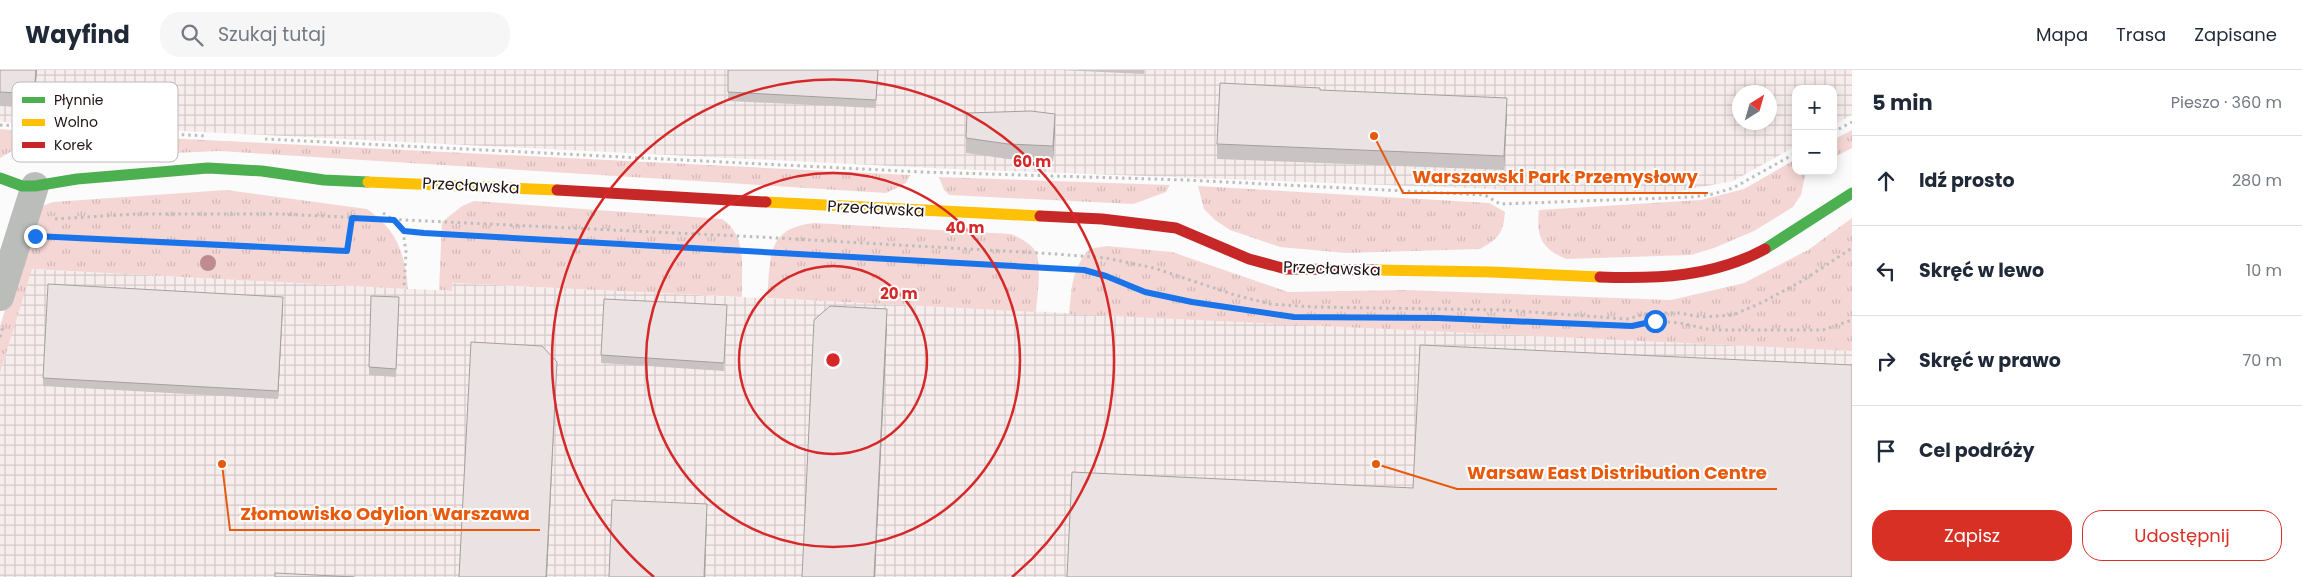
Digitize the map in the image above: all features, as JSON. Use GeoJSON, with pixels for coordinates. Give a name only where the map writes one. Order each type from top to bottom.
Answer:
{"type":"FeatureCollection","features":[{"type":"Feature","properties":{"kind":"street","name":"Przecławska"},"geometry":{"type":"LineString","coordinates":[[14,187],[77,179],[208,168],[262,171],[324,180],[466,185],[920,211],[1102,219],[1176,228],[1249,259],[1286,269],[1520,273],[1609,278],[1675,276],[1720,268],[1789,236],[1852,193]]}},
{"type":"Feature","properties":{"kind":"street"},"geometry":{"type":"LineString","coordinates":[[0,298],[34,229],[14,187]]}},
{"type":"Feature","properties":{"kind":"path"},"geometry":{"type":"LineString","coordinates":[[1837,130],[1852,122]]}},
{"type":"Feature","properties":{"kind":"path"},"geometry":{"type":"LineString","coordinates":[[178,134],[214,136]]}},
{"type":"Feature","properties":{"kind":"path"},"geometry":{"type":"LineString","coordinates":[[262,139],[922,172],[1186,180],[1485,195],[1500,204],[1597,202],[1693,197],[1713,194],[1733,188],[1792,155]]}},
{"type":"Feature","properties":{"kind":"path"},"geometry":{"type":"LineString","coordinates":[[34,229],[347,251],[354,204]]}},
{"type":"Feature","properties":{"kind":"path"},"geometry":{"type":"LineString","coordinates":[[377,209],[394,220],[404,231],[406,252],[404,288]]}},
{"type":"Feature","properties":{"kind":"path"},"geometry":{"type":"LineString","coordinates":[[34,229],[136,214],[280,214],[759,237],[1106,258],[1154,268],[1235,295],[1270,304],[1314,307],[1505,310],[1626,319],[1650,313],[1680,313],[1701,317],[1733,314],[1763,302],[1802,281],[1852,248]]}},
{"type":"Feature","properties":{"kind":"path"},"geometry":{"type":"LineString","coordinates":[[404,231],[1084,270],[1106,276],[1145,292],[1192,302],[1294,317],[1438,318],[1632,326],[1655,321],[1680,323],[1712,330],[1823,330],[1852,320]]}},
{"type":"Feature","properties":{"kind":"shaded area"},"geometry":{"type":"Polygon","coordinates":[[[0,70],[1852,70],[1852,115],[1837,123],[1837,85],[1792,85],[1792,148],[1733,181],[1664,194],[1525,193],[1492,189],[952,169],[178,131],[178,82],[12,82],[12,123],[0,122],[0,70]]]}},
{"type":"Feature","properties":{"kind":"shaded area"},"geometry":{"type":"Polygon","coordinates":[[[31,269],[452,291],[451,283],[1852,351],[1852,577],[0,577],[0,373],[31,269]]]}},
{"type":"Feature","properties":{"kind":"green space"},"geometry":{"type":"Polygon","coordinates":[[[0,129],[12,130],[12,151],[0,158],[0,129]]]}},
{"type":"Feature","properties":{"kind":"green space"},"geometry":{"type":"Polygon","coordinates":[[[1852,130],[1852,148],[1837,156],[1837,138],[1852,130]]]}},
{"type":"Feature","properties":{"kind":"green space"},"geometry":{"type":"Polygon","coordinates":[[[178,139],[910,175],[906,183],[886,193],[219,151],[178,153],[178,139]]]}},
{"type":"Feature","properties":{"kind":"green space"},"geometry":{"type":"Polygon","coordinates":[[[1792,161],[1792,175],[1806,175],[1801,195],[1793,207],[1754,231],[1714,248],[1691,255],[1566,259],[1546,246],[1538,227],[1539,210],[1701,200],[1744,189],[1792,161]]]}},
{"type":"Feature","properties":{"kind":"green space"},"geometry":{"type":"Polygon","coordinates":[[[939,177],[1170,185],[1166,192],[1133,204],[949,195],[944,190],[939,177]]]}},
{"type":"Feature","properties":{"kind":"green space"},"geometry":{"type":"Polygon","coordinates":[[[1198,186],[1489,203],[1505,212],[1503,226],[1499,235],[1480,249],[1346,253],[1280,247],[1230,230],[1215,220],[1204,209],[1198,186]]]}},
{"type":"Feature","properties":{"kind":"green space"},"geometry":{"type":"Polygon","coordinates":[[[226,190],[367,209],[386,225],[398,243],[405,264],[408,289],[32,269],[0,373],[0,326],[35,215],[42,206],[53,202],[226,190]]]}},
{"type":"Feature","properties":{"kind":"green space"},"geometry":{"type":"Polygon","coordinates":[[[474,201],[722,219],[736,234],[739,244],[742,264],[742,297],[452,283],[452,291],[439,290],[442,222],[462,206],[474,201]]]}},
{"type":"Feature","properties":{"kind":"green space"},"geometry":{"type":"Polygon","coordinates":[[[1852,218],[1852,351],[1069,314],[1073,280],[1083,257],[1089,249],[1107,246],[1172,252],[1288,292],[1406,290],[1671,300],[1744,283],[1808,250],[1852,218]]]}},
{"type":"Feature","properties":{"kind":"green space"},"geometry":{"type":"Polygon","coordinates":[[[814,223],[1011,234],[1029,244],[1037,255],[1039,279],[1036,312],[767,298],[771,258],[779,239],[787,231],[798,226],[814,223]]]}},
{"type":"Feature","properties":{"kind":"building"},"geometry":{"type":"Polygon","coordinates":[[[0,70],[36,70],[35,82],[12,82],[12,93],[0,92],[0,70]]]}},
{"type":"Feature","properties":{"kind":"building"},"geometry":{"type":"Polygon","coordinates":[[[728,70],[878,70],[876,100],[728,92],[728,70]]]}},
{"type":"Feature","properties":{"kind":"building"},"geometry":{"type":"Polygon","coordinates":[[[1220,83],[1320,88],[1320,90],[1507,98],[1504,156],[1217,144],[1220,83]]]}},
{"type":"Feature","properties":{"kind":"building"},"geometry":{"type":"Polygon","coordinates":[[[1031,111],[1055,114],[1053,146],[1008,144],[966,138],[967,113],[1031,111]]]}},
{"type":"Feature","properties":{"kind":"building"},"geometry":{"type":"Polygon","coordinates":[[[48,284],[283,297],[278,391],[43,378],[48,284]]]}},
{"type":"Feature","properties":{"kind":"building"},"geometry":{"type":"Polygon","coordinates":[[[371,296],[399,297],[396,369],[369,367],[371,296]]]}},
{"type":"Feature","properties":{"kind":"building"},"geometry":{"type":"Polygon","coordinates":[[[604,299],[727,305],[724,363],[601,355],[604,299]]]}},
{"type":"Feature","properties":{"kind":"building"},"geometry":{"type":"Polygon","coordinates":[[[830,306],[887,309],[874,577],[802,577],[814,320],[830,306]]]}},
{"type":"Feature","properties":{"kind":"building"},"geometry":{"type":"Polygon","coordinates":[[[471,342],[542,346],[557,362],[546,577],[459,577],[471,342]]]}},
{"type":"Feature","properties":{"kind":"building"},"geometry":{"type":"Polygon","coordinates":[[[1420,345],[1852,365],[1852,577],[1067,577],[1072,472],[1413,488],[1420,345]]]}},
{"type":"Feature","properties":{"kind":"building"},"geometry":{"type":"Polygon","coordinates":[[[612,500],[707,504],[704,577],[609,577],[612,500]]]}},
{"type":"Feature","properties":{"kind":"building"},"geometry":{"type":"Polygon","coordinates":[[[275,573],[354,577],[275,577],[275,573]]]}},
{"type":"Feature","properties":{"kind":"traffic: fast"},"geometry":{"type":"LineString","coordinates":[[0,178],[22,186],[35,186],[77,179],[208,168],[262,171],[324,180],[368,182]]}},
{"type":"Feature","properties":{"kind":"traffic: fast"},"geometry":{"type":"LineString","coordinates":[[1765,249],[1852,193]]}},
{"type":"Feature","properties":{"kind":"traffic: slow"},"geometry":{"type":"LineString","coordinates":[[368,182],[557,190]]}},
{"type":"Feature","properties":{"kind":"traffic: slow"},"geometry":{"type":"LineString","coordinates":[[766,202],[1040,216]]}},
{"type":"Feature","properties":{"kind":"traffic: slow"},"geometry":{"type":"LineString","coordinates":[[1376,270],[1492,272],[1600,277]]}},
{"type":"Feature","properties":{"kind":"traffic: jam"},"geometry":{"type":"LineString","coordinates":[[557,190],[766,202]]}},
{"type":"Feature","properties":{"kind":"traffic: jam"},"geometry":{"type":"LineString","coordinates":[[1040,216],[1102,219],[1176,228],[1249,259],[1286,269],[1376,270]]}},
{"type":"Feature","properties":{"kind":"traffic: jam"},"geometry":{"type":"LineString","coordinates":[[1600,277],[1664,276],[1705,271],[1745,258],[1765,249]]}},
{"type":"Feature","properties":{"kind":"place","name":"Warszawski Park Przemysłowy"},"geometry":{"type":"Point","coordinates":[1374,136]}},
{"type":"Feature","properties":{"kind":"place","name":"Złomowisko Odylion Warszawa"},"geometry":{"type":"Point","coordinates":[222,464]}},
{"type":"Feature","properties":{"kind":"place","name":"Warsaw East Distribution Centre"},"geometry":{"type":"Point","coordinates":[1376,464]}},
{"type":"Feature","properties":{"kind":"route"},"geometry":{"type":"LineString","coordinates":[[35,236],[347,251],[352,218],[394,220],[404,231],[424,233],[1084,270],[1106,276],[1145,292],[1192,302],[1294,317],[1438,318],[1632,326],[1655,321]]}}]}
